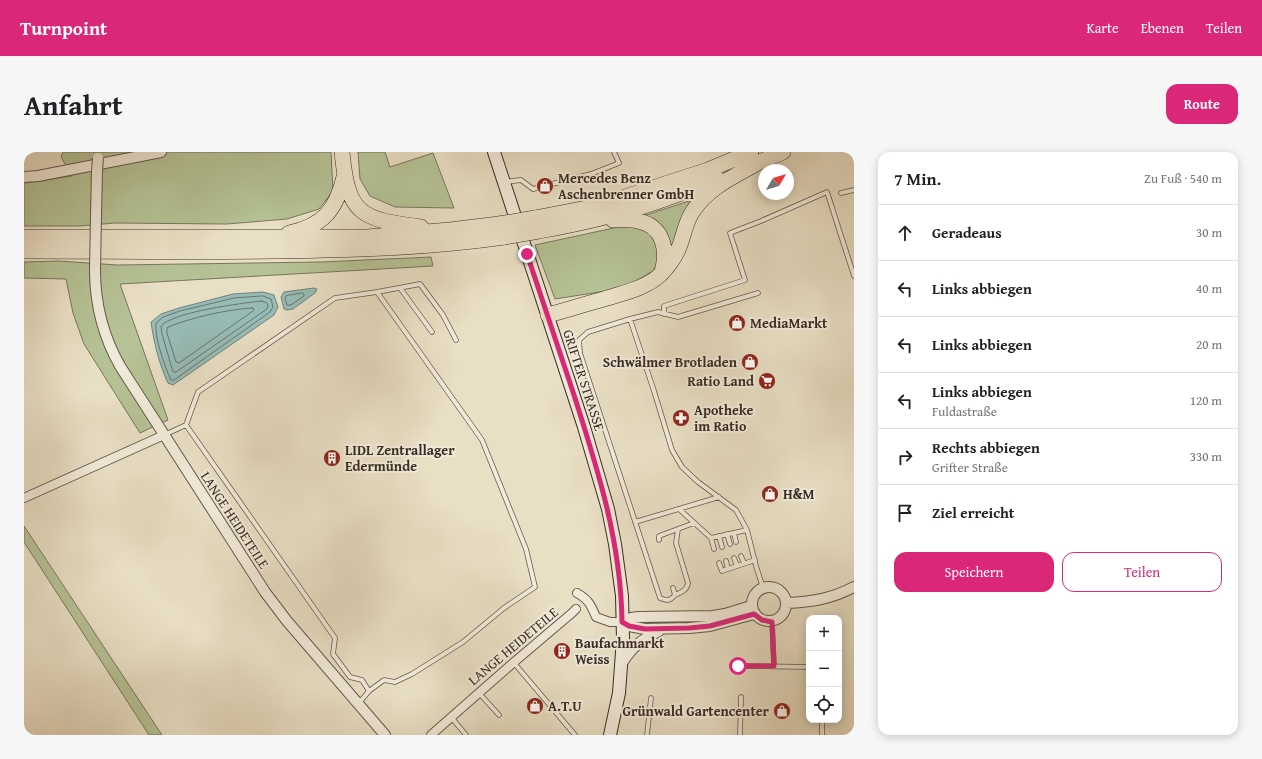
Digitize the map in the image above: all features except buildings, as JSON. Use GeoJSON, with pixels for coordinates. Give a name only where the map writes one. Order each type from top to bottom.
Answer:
{"type":"FeatureCollection","features":[{"type":"Feature","properties":{"kind":"highway"},"geometry":{"type":"LineString","coordinates":[[342,152],[344,177],[352,200],[366,215],[384,221],[450,230]]}},
{"type":"Feature","properties":{"kind":"highway"},"geometry":{"type":"LineString","coordinates":[[537,225],[708,170],[753,158],[784,152]]}},
{"type":"Feature","properties":{"kind":"highway"},"geometry":{"type":"LineString","coordinates":[[584,222],[636,209],[670,197],[753,158]]}},
{"type":"Feature","properties":{"kind":"highway"},"geometry":{"type":"LineString","coordinates":[[548,315],[644,286],[652,281],[662,273],[674,258],[680,246],[692,212],[704,196],[753,158]]}},
{"type":"Feature","properties":{"kind":"highway"},"geometry":{"type":"LineString","coordinates":[[266,238],[306,228],[324,217],[330,212],[338,200],[344,177]]}},
{"type":"Feature","properties":{"kind":"highway"},"geometry":{"type":"LineString","coordinates":[[24,251],[258,251],[368,249],[472,242],[502,231],[537,225],[630,220],[639,221],[649,225],[657,233],[664,244],[666,256],[662,273]]}},
{"type":"Feature","properties":{"kind":"highway"},"geometry":{"type":"LineString","coordinates":[[24,238],[367,237],[450,230],[502,231]]}},
{"type":"Feature","properties":{"kind":"main road","name":"GRIFTER STRASSE"},"geometry":{"type":"LineString","coordinates":[[494,152],[584,426],[608,508],[620,580],[622,622],[622,663],[619,693],[610,735]]}},
{"type":"Feature","properties":{"kind":"street"},"geometry":{"type":"LineString","coordinates":[[24,177],[38,176],[161,152]]}},
{"type":"Feature","properties":{"kind":"street","name":"LANGE HEIDETEILE"},"geometry":{"type":"LineString","coordinates":[[99,155],[96,215],[96,296],[98,309],[109,344],[120,366],[265,592],[287,621],[385,735]]}},
{"type":"Feature","properties":{"kind":"street"},"geometry":{"type":"LineString","coordinates":[[24,498],[164,435]]}},
{"type":"Feature","properties":{"kind":"street"},"geometry":{"type":"LineString","coordinates":[[768,587],[779,590],[786,604],[784,613],[781,617],[772,622],[762,620],[753,610],[751,601],[755,593],[768,587]]}},
{"type":"Feature","properties":{"kind":"street"},"geometry":{"type":"LineString","coordinates":[[786,604],[816,601],[839,594],[854,587]]}},
{"type":"Feature","properties":{"kind":"street"},"geometry":{"type":"LineString","coordinates":[[577,593],[586,598],[590,603],[596,617],[610,622],[622,622],[638,617],[713,616],[753,610]]}},
{"type":"Feature","properties":{"kind":"street","name":"LANGE HEIDETEILE"},"geometry":{"type":"LineString","coordinates":[[431,735],[576,609]]}},
{"type":"Feature","properties":{"kind":"street"},"geometry":{"type":"LineString","coordinates":[[622,622],[629,626],[645,629],[689,628],[710,626],[753,610]]}},
{"type":"Feature","properties":{"kind":"street"},"geometry":{"type":"LineString","coordinates":[[622,663],[635,645],[662,629]]}},
{"type":"Feature","properties":{"kind":"lane"},"geometry":{"type":"LineString","coordinates":[[504,183],[520,180],[533,189],[591,174],[619,163],[614,152]]}},
{"type":"Feature","properties":{"kind":"lane"},"geometry":{"type":"LineString","coordinates":[[841,193],[854,190]]}},
{"type":"Feature","properties":{"kind":"lane"},"geometry":{"type":"LineString","coordinates":[[664,314],[664,306],[745,280],[730,233],[828,192],[854,276]]}},
{"type":"Feature","properties":{"kind":"lane"},"geometry":{"type":"LineString","coordinates":[[164,435],[186,425],[198,392],[336,298],[420,284],[443,315],[456,340]]}},
{"type":"Feature","properties":{"kind":"lane"},"geometry":{"type":"LineString","coordinates":[[400,288],[432,332]]}},
{"type":"Feature","properties":{"kind":"lane"},"geometry":{"type":"LineString","coordinates":[[358,703],[369,691],[384,680],[395,682],[412,674],[463,642],[504,608],[535,587],[526,549],[482,440],[377,292]]}},
{"type":"Feature","properties":{"kind":"lane"},"geometry":{"type":"LineString","coordinates":[[678,529],[676,543],[688,583],[684,591],[667,601],[660,598],[580,353],[579,340],[588,332],[630,319],[658,312],[678,317],[758,293]]}},
{"type":"Feature","properties":{"kind":"lane"},"geometry":{"type":"LineString","coordinates":[[630,319],[641,355],[649,373],[672,450],[682,467],[698,482],[736,510],[747,530],[754,560],[763,588]]}},
{"type":"Feature","properties":{"kind":"lane"},"geometry":{"type":"LineString","coordinates":[[186,425],[335,638],[333,654],[350,677],[362,680],[369,691]]}},
{"type":"Feature","properties":{"kind":"lane"},"geometry":{"type":"LineString","coordinates":[[635,522],[719,497]]}},
{"type":"Feature","properties":{"kind":"lane"},"geometry":{"type":"LineString","coordinates":[[679,509],[711,538],[714,549]]}},
{"type":"Feature","properties":{"kind":"lane"},"geometry":{"type":"LineString","coordinates":[[659,540],[659,536],[694,523]]}},
{"type":"Feature","properties":{"kind":"lane"},"geometry":{"type":"LineString","coordinates":[[711,538],[747,530]]}},
{"type":"Feature","properties":{"kind":"lane"},"geometry":{"type":"LineString","coordinates":[[734,533],[736,542]]}},
{"type":"Feature","properties":{"kind":"lane"},"geometry":{"type":"LineString","coordinates":[[727,534],[730,544]]}},
{"type":"Feature","properties":{"kind":"lane"},"geometry":{"type":"LineString","coordinates":[[719,536],[722,547]]}},
{"type":"Feature","properties":{"kind":"lane"},"geometry":{"type":"LineString","coordinates":[[741,556],[744,564]]}},
{"type":"Feature","properties":{"kind":"lane"},"geometry":{"type":"LineString","coordinates":[[734,558],[737,566]]}},
{"type":"Feature","properties":{"kind":"lane"},"geometry":{"type":"LineString","coordinates":[[719,563],[722,571],[754,560]]}},
{"type":"Feature","properties":{"kind":"lane"},"geometry":{"type":"LineString","coordinates":[[726,561],[728,569]]}},
{"type":"Feature","properties":{"kind":"lane"},"geometry":{"type":"LineString","coordinates":[[673,588],[675,595]]}},
{"type":"Feature","properties":{"kind":"lane"},"geometry":{"type":"LineString","coordinates":[[772,622],[774,666]]}},
{"type":"Feature","properties":{"kind":"lane"},"geometry":{"type":"LineString","coordinates":[[513,663],[575,735]]}},
{"type":"Feature","properties":{"kind":"lane"},"geometry":{"type":"LineString","coordinates":[[738,666],[806,667]]}},
{"type":"Feature","properties":{"kind":"lane"},"geometry":{"type":"LineString","coordinates":[[478,693],[499,715]]}},
{"type":"Feature","properties":{"kind":"lane"},"geometry":{"type":"LineString","coordinates":[[740,735],[741,697]]}},
{"type":"Feature","properties":{"kind":"lane"},"geometry":{"type":"LineString","coordinates":[[647,735],[651,698]]}},
{"type":"Feature","properties":{"kind":"lane"},"geometry":{"type":"LineString","coordinates":[[451,717],[466,735]]}},
{"type":"Feature","properties":{"kind":"lane"},"geometry":{"type":"LineString","coordinates":[[822,723],[822,735]]}},
{"type":"Feature","properties":{"kind":"green space"},"geometry":{"type":"Polygon","coordinates":[[[63,152],[331,152],[333,191],[319,209],[287,219],[227,224],[115,223],[79,226],[24,226],[24,183],[72,176],[61,157],[63,152]]]}},
{"type":"Feature","properties":{"kind":"green space"},"geometry":{"type":"Polygon","coordinates":[[[358,152],[385,152],[390,167],[433,153],[454,208],[395,207],[370,196],[360,179],[358,152]]]}},
{"type":"Feature","properties":{"kind":"green space"},"geometry":{"type":"Polygon","coordinates":[[[698,198],[672,255],[667,245],[637,218],[698,198]]]}},
{"type":"Feature","properties":{"kind":"green space"},"geometry":{"type":"Polygon","coordinates":[[[623,226],[639,226],[653,234],[660,247],[659,261],[653,271],[619,289],[555,299],[535,245],[623,226]]]}},
{"type":"Feature","properties":{"kind":"green space"},"geometry":{"type":"Polygon","coordinates":[[[431,257],[433,266],[120,284],[168,420],[140,433],[84,344],[73,313],[66,279],[24,278],[24,262],[59,261],[117,265],[321,262],[431,257]]]}},
{"type":"Feature","properties":{"kind":"green space"},"geometry":{"type":"Polygon","coordinates":[[[24,526],[162,735],[149,735],[24,542],[24,526]]]}},
{"type":"Feature","properties":{"kind":"water"},"geometry":{"type":"Polygon","coordinates":[[[314,288],[317,289],[315,293],[293,309],[284,309],[281,297],[284,292],[314,288]]]}},
{"type":"Feature","properties":{"kind":"water"},"geometry":{"type":"Polygon","coordinates":[[[263,292],[274,295],[278,307],[274,315],[173,385],[168,383],[157,353],[151,322],[161,314],[179,308],[233,294],[263,292]]]}},
{"type":"Feature","properties":{"kind":"place","name":"Mercedes Benz Aschenbrenner GmbH"},"geometry":{"type":"Point","coordinates":[545,186]}},
{"type":"Feature","properties":{"kind":"place","name":"MediaMarkt"},"geometry":{"type":"Point","coordinates":[737,323]}},
{"type":"Feature","properties":{"kind":"place","name":"Schwälmer Brotladen"},"geometry":{"type":"Point","coordinates":[750,362]}},
{"type":"Feature","properties":{"kind":"place","name":"Ratio Land"},"geometry":{"type":"Point","coordinates":[767,381]}},
{"type":"Feature","properties":{"kind":"place","name":"Apotheke im Ratio"},"geometry":{"type":"Point","coordinates":[681,418]}},
{"type":"Feature","properties":{"kind":"place","name":"LIDL Zentrallager Edermünde"},"geometry":{"type":"Point","coordinates":[332,458]}},
{"type":"Feature","properties":{"kind":"place","name":"H&M"},"geometry":{"type":"Point","coordinates":[770,494]}},
{"type":"Feature","properties":{"kind":"place","name":"Baufachmarkt Weiss"},"geometry":{"type":"Point","coordinates":[562,651]}},
{"type":"Feature","properties":{"kind":"place","name":"A.T.U"},"geometry":{"type":"Point","coordinates":[535,706]}},
{"type":"Feature","properties":{"kind":"place","name":"Grünwald Gartencenter"},"geometry":{"type":"Point","coordinates":[782,711]}},
{"type":"Feature","properties":{"kind":"route"},"geometry":{"type":"LineString","coordinates":[[527,254],[584,426],[608,508],[615,544],[622,596],[622,622],[629,626],[645,629],[689,628],[710,626],[754,614],[762,620],[772,622],[774,666],[738,666]]}}]}
